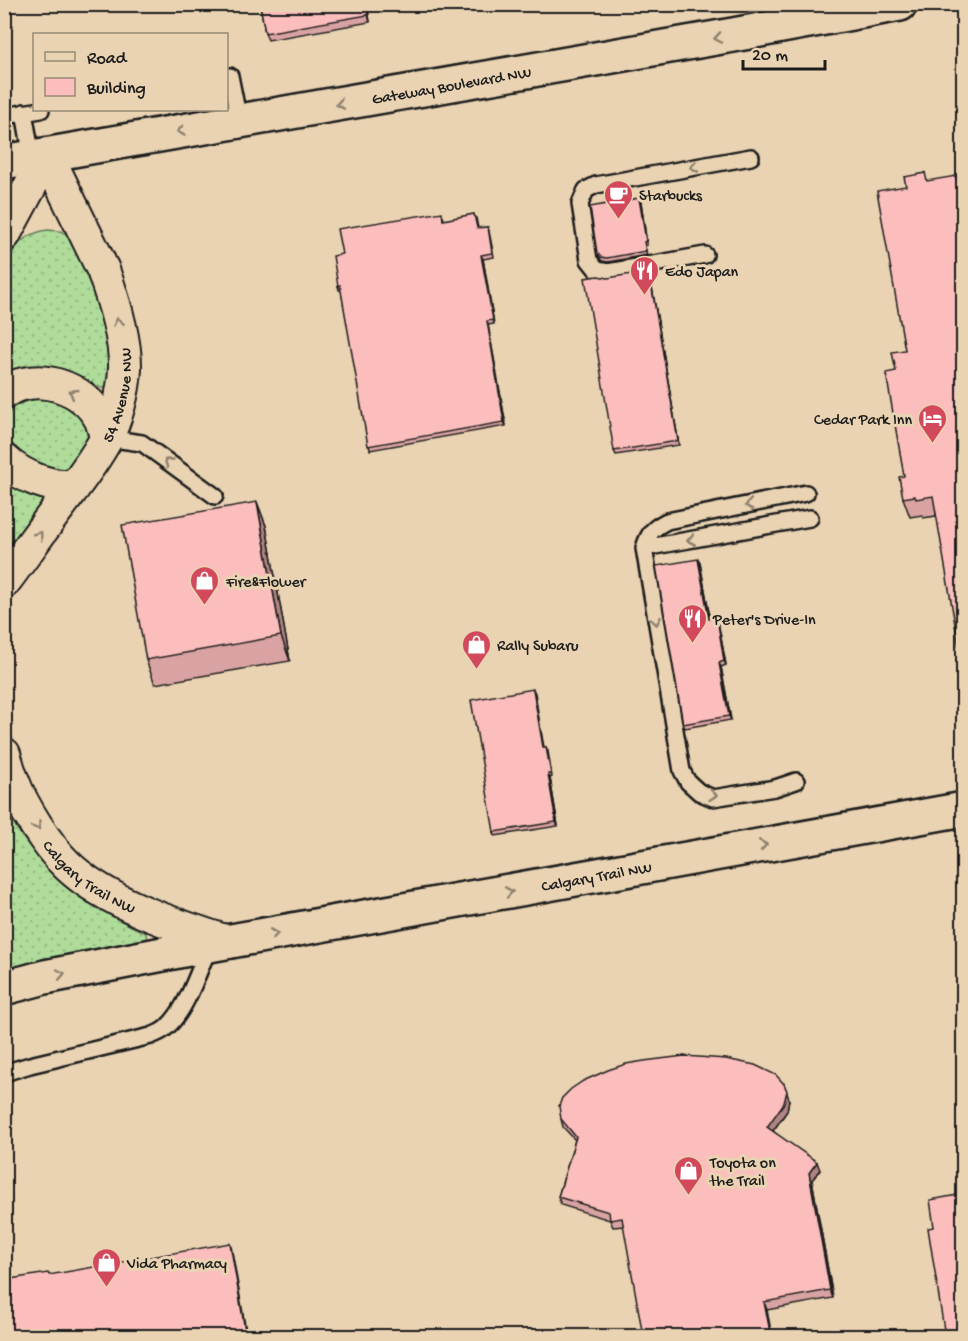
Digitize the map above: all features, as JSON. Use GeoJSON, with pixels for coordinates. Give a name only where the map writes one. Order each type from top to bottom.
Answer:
{"type":"FeatureCollection","features":[{"type":"Feature","properties":{"kind":"main road","name":"Gateway Boulevard NW"},"geometry":{"type":"LineString","coordinates":[[28,158],[900,4]]}},
{"type":"Feature","properties":{"kind":"main road","name":"Calgary Trail NW"},"geometry":{"type":"LineString","coordinates":[[4,988],[45,977],[219,944],[963,809]]}},
{"type":"Feature","properties":{"kind":"street"},"geometry":{"type":"LineString","coordinates":[[4,235],[28,158]]}},
{"type":"Feature","properties":{"kind":"street","name":"54 Avenue NW"},"geometry":{"type":"LineString","coordinates":[[4,582],[106,438],[123,387],[125,366],[119,324],[103,270],[28,158]]}},
{"type":"Feature","properties":{"kind":"street"},"geometry":{"type":"LineString","coordinates":[[4,392],[13,386],[28,382],[40,382],[69,389],[82,397],[93,410],[101,421],[106,438]]}},
{"type":"Feature","properties":{"kind":"street"},"geometry":{"type":"LineString","coordinates":[[4,460],[21,471],[48,483],[62,487],[74,486]]}},
{"type":"Feature","properties":{"kind":"street","name":"Calgary Trail NW"},"geometry":{"type":"LineString","coordinates":[[4,754],[13,782],[29,813],[67,865],[116,899],[219,944]]}},
{"type":"Feature","properties":{"kind":"lane"},"geometry":{"type":"LineString","coordinates":[[228,76],[230,76],[239,121]]}},
{"type":"Feature","properties":{"kind":"lane"},"geometry":{"type":"LineString","coordinates":[[4,116],[33,111]]}},
{"type":"Feature","properties":{"kind":"lane"},"geometry":{"type":"LineString","coordinates":[[24,112],[28,158]]}},
{"type":"Feature","properties":{"kind":"lane"},"geometry":{"type":"LineString","coordinates":[[705,255],[608,272],[597,270],[590,260],[580,204],[586,190],[596,185],[751,157]]}},
{"type":"Feature","properties":{"kind":"lane"},"geometry":{"type":"LineString","coordinates":[[106,438],[142,443],[215,496]]}},
{"type":"Feature","properties":{"kind":"lane"},"geometry":{"type":"LineString","coordinates":[[796,781],[775,788],[713,798],[699,792],[688,782],[682,771],[644,548],[647,537],[655,527],[667,521],[806,493]]}},
{"type":"Feature","properties":{"kind":"lane"},"geometry":{"type":"LineString","coordinates":[[644,548],[810,519]]}},
{"type":"Feature","properties":{"kind":"lane"},"geometry":{"type":"LineString","coordinates":[[4,1073],[150,1036],[166,1028],[178,1014],[219,944]]}},
{"type":"Feature","properties":{"kind":"green space"},"geometry":{"type":"Polygon","coordinates":[[[47,230],[60,231],[71,236],[114,324],[108,387],[102,388],[86,382],[5,375],[5,286],[9,261],[21,241],[32,234],[47,230]]]}},
{"type":"Feature","properties":{"kind":"green space"},"geometry":{"type":"Polygon","coordinates":[[[38,398],[59,401],[85,417],[91,437],[73,465],[62,470],[50,471],[19,457],[7,439],[6,419],[11,410],[18,404],[38,398]]]}},
{"type":"Feature","properties":{"kind":"green space"},"geometry":{"type":"Polygon","coordinates":[[[13,481],[43,501],[45,512],[10,551],[6,545],[4,484],[13,481]]]}},
{"type":"Feature","properties":{"kind":"green space"},"geometry":{"type":"Polygon","coordinates":[[[4,796],[18,831],[62,881],[101,910],[146,933],[147,939],[5,974],[4,796]]]}},
{"type":"Feature","properties":{"kind":"building"},"geometry":{"type":"Polygon","coordinates":[[[260,4],[366,4],[368,15],[265,33],[260,4]]]}},
{"type":"Feature","properties":{"kind":"building","name":"Cedar Park Inn"},"geometry":{"type":"Polygon","coordinates":[[[925,173],[927,181],[956,176],[963,217],[963,671],[933,496],[916,499],[915,496],[903,498],[899,477],[904,476],[886,373],[896,371],[892,352],[905,350],[877,191],[906,186],[904,177],[925,173]]]}},
{"type":"Feature","properties":{"kind":"building","name":"Starbucks"},"geometry":{"type":"Polygon","coordinates":[[[639,198],[646,251],[601,257],[597,253],[590,207],[639,198]]]}},
{"type":"Feature","properties":{"kind":"building"},"geometry":{"type":"Polygon","coordinates":[[[442,212],[443,220],[474,214],[477,228],[488,227],[492,253],[481,255],[493,320],[487,321],[504,422],[368,446],[333,256],[342,254],[337,229],[442,212]]]}},
{"type":"Feature","properties":{"kind":"building"},"geometry":{"type":"Polygon","coordinates":[[[649,271],[678,441],[614,451],[585,278],[598,276],[608,278],[649,271]]]}},
{"type":"Feature","properties":{"kind":"building"},"geometry":{"type":"Polygon","coordinates":[[[257,502],[281,636],[146,660],[122,525],[257,502]]]}},
{"type":"Feature","properties":{"kind":"building","name":"Peter's Drive-In"},"geometry":{"type":"Polygon","coordinates":[[[698,559],[709,619],[717,618],[724,661],[719,663],[729,716],[683,724],[656,566],[698,559]]]}},
{"type":"Feature","properties":{"kind":"building"},"geometry":{"type":"Polygon","coordinates":[[[533,689],[543,747],[546,747],[551,774],[548,774],[556,822],[494,832],[471,700],[533,689]]]}},
{"type":"Feature","properties":{"kind":"building","name":"Toyota on the Trail"},"geometry":{"type":"Polygon","coordinates":[[[684,1056],[726,1059],[755,1065],[776,1075],[787,1091],[784,1103],[767,1127],[817,1162],[809,1173],[830,1290],[764,1302],[771,1336],[643,1336],[622,1218],[610,1220],[609,1212],[558,1197],[576,1137],[561,1119],[559,1106],[562,1098],[583,1081],[608,1070],[626,1064],[684,1056]]]}},
{"type":"Feature","properties":{"kind":"building"},"geometry":{"type":"Polygon","coordinates":[[[963,1194],[963,1336],[945,1336],[928,1228],[934,1227],[930,1200],[963,1194]]]}},
{"type":"Feature","properties":{"kind":"building"},"geometry":{"type":"Polygon","coordinates":[[[230,1243],[246,1336],[4,1336],[4,1280],[48,1273],[49,1275],[230,1243]]]}},
{"type":"Feature","properties":{"kind":"place","name":"Starbucks"},"geometry":{"type":"Point","coordinates":[618,220]}},
{"type":"Feature","properties":{"kind":"place","name":"Edo Japan"},"geometry":{"type":"Point","coordinates":[644,296]}},
{"type":"Feature","properties":{"kind":"place","name":"Cedar Park Inn"},"geometry":{"type":"Point","coordinates":[933,444]}},
{"type":"Feature","properties":{"kind":"place","name":"Fire&Flower"},"geometry":{"type":"Point","coordinates":[205,606]}},
{"type":"Feature","properties":{"kind":"place","name":"Peter's Drive-In"},"geometry":{"type":"Point","coordinates":[692,644]}},
{"type":"Feature","properties":{"kind":"place","name":"Rally Subaru"},"geometry":{"type":"Point","coordinates":[476,670]}},
{"type":"Feature","properties":{"kind":"place","name":"Toyota on the Trail"},"geometry":{"type":"Point","coordinates":[689,1196]}},
{"type":"Feature","properties":{"kind":"place","name":"Vida Pharmacy"},"geometry":{"type":"Point","coordinates":[106,1288]}}]}
